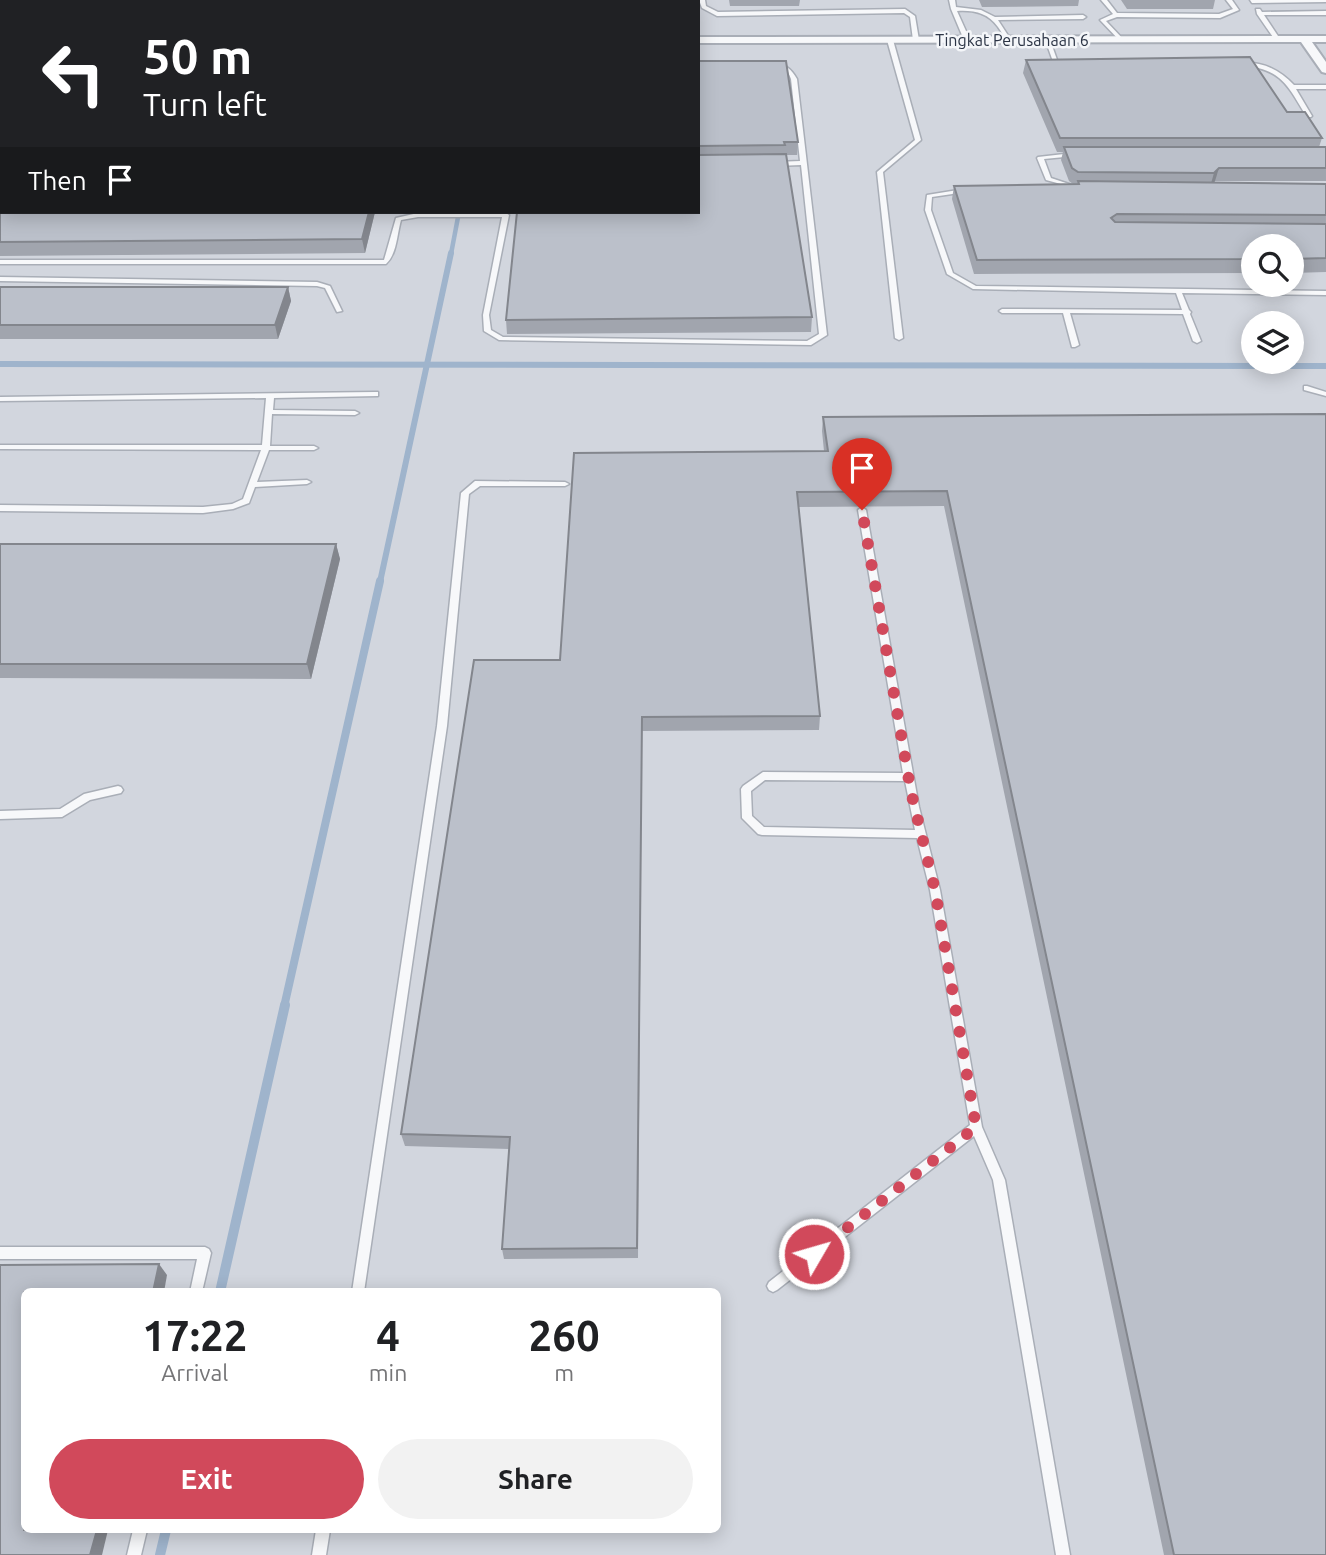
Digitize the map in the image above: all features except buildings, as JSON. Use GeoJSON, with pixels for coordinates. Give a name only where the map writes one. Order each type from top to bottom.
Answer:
{"type":"FeatureCollection","features":[{"type":"Feature","properties":{"kind":"street"},"geometry":{"type":"LineString","coordinates":[[1304,39],[1326,70]]}},
{"type":"Feature","properties":{"kind":"street","name":"Tingkat Perusahaan 6"},"geometry":{"type":"LineString","coordinates":[[700,40],[1326,39]]}},
{"type":"Feature","properties":{"kind":"lane"},"geometry":{"type":"LineString","coordinates":[[702,0],[705,7],[717,13],[905,11],[912,16],[916,40]]}},
{"type":"Feature","properties":{"kind":"lane"},"geometry":{"type":"LineString","coordinates":[[952,0],[967,40]]}},
{"type":"Feature","properties":{"kind":"lane"},"geometry":{"type":"LineString","coordinates":[[1104,0],[1116,15]]}},
{"type":"Feature","properties":{"kind":"lane"},"geometry":{"type":"LineString","coordinates":[[1120,39],[1103,20],[1116,15],[1220,16],[1236,10],[1229,0]]}},
{"type":"Feature","properties":{"kind":"lane"},"geometry":{"type":"LineString","coordinates":[[1252,1],[1326,0]]}},
{"type":"Feature","properties":{"kind":"lane"},"geometry":{"type":"LineString","coordinates":[[1252,1],[1277,39]]}},
{"type":"Feature","properties":{"kind":"lane"},"geometry":{"type":"LineString","coordinates":[[954,9],[987,13],[999,21],[1008,40]]}},
{"type":"Feature","properties":{"kind":"lane"},"geometry":{"type":"LineString","coordinates":[[1261,14],[1326,13]]}},
{"type":"Feature","properties":{"kind":"lane"},"geometry":{"type":"LineString","coordinates":[[995,18],[1083,17]]}},
{"type":"Feature","properties":{"kind":"lane"},"geometry":{"type":"LineString","coordinates":[[890,40],[918,140],[880,172],[899,338]]}},
{"type":"Feature","properties":{"kind":"lane"},"geometry":{"type":"LineString","coordinates":[[1047,40],[1059,70]]}},
{"type":"Feature","properties":{"kind":"lane"},"geometry":{"type":"LineString","coordinates":[[1043,61],[1067,61]]}},
{"type":"Feature","properties":{"kind":"lane"},"geometry":{"type":"LineString","coordinates":[[0,262],[372,263],[386,261],[399,216],[506,214],[486,315],[488,331],[501,339],[808,343],[823,335],[794,79],[790,71],[778,65],[764,64]]}},
{"type":"Feature","properties":{"kind":"lane"},"geometry":{"type":"LineString","coordinates":[[1238,64],[1255,64],[1279,72],[1292,87],[1308,116]]}},
{"type":"Feature","properties":{"kind":"lane"},"geometry":{"type":"LineString","coordinates":[[1292,87],[1326,87]]}},
{"type":"Feature","properties":{"kind":"lane"},"geometry":{"type":"LineString","coordinates":[[1058,191],[1083,189],[1048,179],[1040,158],[1082,155]]}},
{"type":"Feature","properties":{"kind":"lane"},"geometry":{"type":"LineString","coordinates":[[764,164],[804,163]]}},
{"type":"Feature","properties":{"kind":"lane"},"geometry":{"type":"LineString","coordinates":[[969,191],[929,196],[928,209],[950,274],[975,288],[1326,293]]}},
{"type":"Feature","properties":{"kind":"lane"},"geometry":{"type":"LineString","coordinates":[[0,279],[317,284],[328,286],[339,311]]}},
{"type":"Feature","properties":{"kind":"lane"},"geometry":{"type":"LineString","coordinates":[[1179,293],[1197,341]]}},
{"type":"Feature","properties":{"kind":"lane"},"geometry":{"type":"LineString","coordinates":[[1002,311],[1188,312]]}},
{"type":"Feature","properties":{"kind":"lane"},"geometry":{"type":"LineString","coordinates":[[1066,312],[1074,345]]}},
{"type":"Feature","properties":{"kind":"lane"},"geometry":{"type":"LineString","coordinates":[[1307,388],[1326,394]]}},
{"type":"Feature","properties":{"kind":"lane"},"geometry":{"type":"LineString","coordinates":[[0,399],[375,394]]}},
{"type":"Feature","properties":{"kind":"lane"},"geometry":{"type":"LineString","coordinates":[[0,508],[202,510],[233,506],[246,501],[266,447],[270,396]]}},
{"type":"Feature","properties":{"kind":"lane"},"geometry":{"type":"LineString","coordinates":[[268,412],[355,413]]}},
{"type":"Feature","properties":{"kind":"lane"},"geometry":{"type":"LineString","coordinates":[[0,447],[314,448]]}},
{"type":"Feature","properties":{"kind":"lane"},"geometry":{"type":"LineString","coordinates":[[252,485],[307,482]]}},
{"type":"Feature","properties":{"kind":"lane"},"geometry":{"type":"LineString","coordinates":[[359,1288],[442,726],[465,493],[478,483],[565,484]]}},
{"type":"Feature","properties":{"kind":"lane"},"geometry":{"type":"LineString","coordinates":[[862,510],[909,777],[935,890],[976,1127],[999,1180],[1063,1555]]}},
{"type":"Feature","properties":{"kind":"lane"},"geometry":{"type":"LineString","coordinates":[[909,777],[763,776],[746,789],[747,818],[762,831],[921,834]]}},
{"type":"Feature","properties":{"kind":"lane"},"geometry":{"type":"LineString","coordinates":[[0,815],[62,813],[87,797],[118,790]]}},
{"type":"Feature","properties":{"kind":"lane"},"geometry":{"type":"LineString","coordinates":[[773,1286],[976,1127]]}},
{"type":"Feature","properties":{"kind":"lane"},"geometry":{"type":"LineString","coordinates":[[0,1253],[205,1253],[197,1288]]}},
{"type":"Feature","properties":{"kind":"lane"},"geometry":{"type":"LineString","coordinates":[[134,1555],[139,1533]]}},
{"type":"Feature","properties":{"kind":"lane"},"geometry":{"type":"LineString","coordinates":[[319,1555],[323,1533]]}},
{"type":"Feature","properties":{"kind":"shaded area"},"geometry":{"type":"Polygon","coordinates":[[[700,0],[1326,0],[1326,1555],[0,1555],[0,214],[700,214],[700,0]]]}},
{"type":"Feature","properties":{"kind":"waterway"},"geometry":{"type":"LineString","coordinates":[[451,254],[459,214]]}},
{"type":"Feature","properties":{"kind":"waterway"},"geometry":{"type":"LineString","coordinates":[[427,365],[451,253]]}},
{"type":"Feature","properties":{"kind":"waterway"},"geometry":{"type":"LineString","coordinates":[[0,364],[427,365]]}},
{"type":"Feature","properties":{"kind":"waterway"},"geometry":{"type":"LineString","coordinates":[[380,582],[427,365]]}},
{"type":"Feature","properties":{"kind":"waterway"},"geometry":{"type":"LineString","coordinates":[[427,365],[1326,366]]}},
{"type":"Feature","properties":{"kind":"waterway"},"geometry":{"type":"LineString","coordinates":[[284,1007],[380,581]]}},
{"type":"Feature","properties":{"kind":"waterway"},"geometry":{"type":"LineString","coordinates":[[221,1288],[285,1005]]}},
{"type":"Feature","properties":{"kind":"waterway"},"geometry":{"type":"LineString","coordinates":[[160,1555],[165,1533]]}},
{"type":"Feature","properties":{"kind":"route"},"geometry":{"type":"LineString","coordinates":[[814,1254],[976,1127],[935,890],[911,792],[862,510]]}}]}
